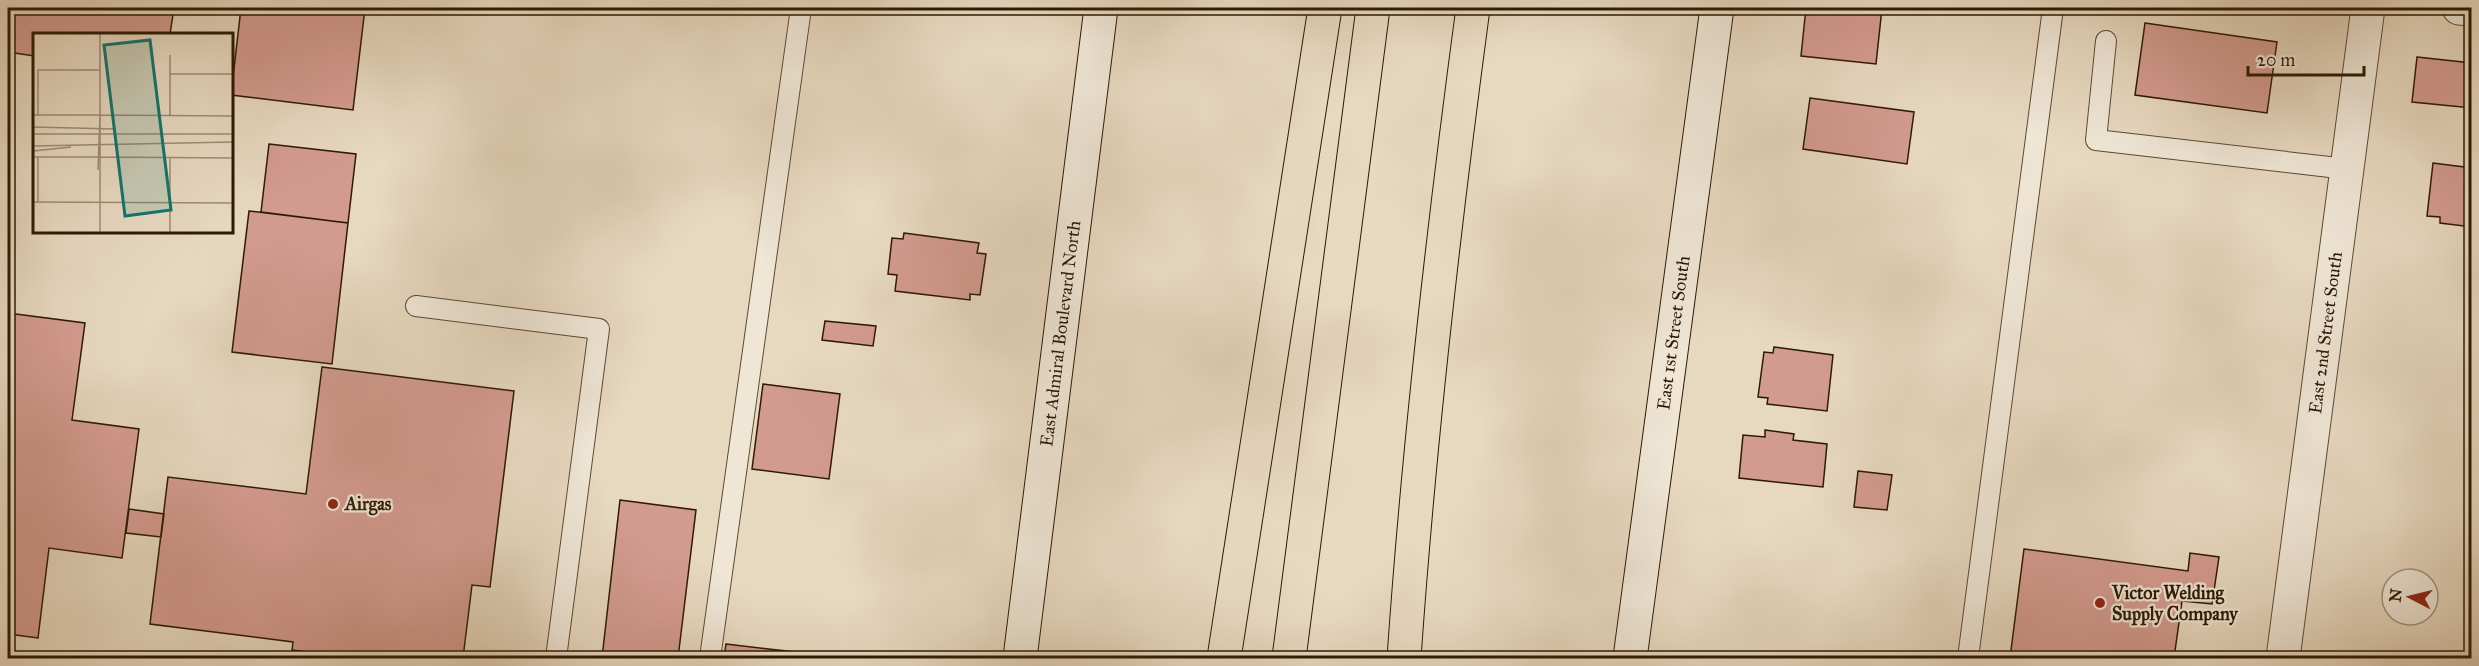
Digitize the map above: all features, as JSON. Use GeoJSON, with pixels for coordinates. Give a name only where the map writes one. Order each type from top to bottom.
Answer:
{"type":"FeatureCollection","features":[{"type":"Feature","properties":{"kind":"highway"},"geometry":{"type":"LineString","coordinates":[[1224,658],[1325,8]]}},
{"type":"Feature","properties":{"kind":"highway"},"geometry":{"type":"LineString","coordinates":[[1289,658],[1373,8]]}},
{"type":"Feature","properties":{"kind":"highway"},"geometry":{"type":"LineString","coordinates":[[1404,658],[1415,497],[1447,206],[1473,8]]}},
{"type":"Feature","properties":{"kind":"main road","name":"East Admiral Boulevard North"},"geometry":{"type":"LineString","coordinates":[[1020,658],[1101,8]]}},
{"type":"Feature","properties":{"kind":"main road","name":"East 1st Street South"},"geometry":{"type":"LineString","coordinates":[[1630,658],[1717,8]]}},
{"type":"Feature","properties":{"kind":"main road","name":"East 2nd Street South"},"geometry":{"type":"LineString","coordinates":[[2283,658],[2368,8]]}},
{"type":"Feature","properties":{"kind":"main road"},"geometry":{"type":"LineString","coordinates":[[2459,8],[2472,9]]}},
{"type":"Feature","properties":{"kind":"lane"},"geometry":{"type":"LineString","coordinates":[[710,658],[801,8]]}},
{"type":"Feature","properties":{"kind":"lane"},"geometry":{"type":"LineString","coordinates":[[1968,658],[2053,8]]}},
{"type":"Feature","properties":{"kind":"lane"},"geometry":{"type":"LineString","coordinates":[[2106,41],[2096,140],[2347,169]]}},
{"type":"Feature","properties":{"kind":"lane"},"geometry":{"type":"LineString","coordinates":[[416,306],[599,329],[556,658]]}},
{"type":"Feature","properties":{"kind":"building"},"geometry":{"type":"Polygon","coordinates":[[[8,8],[174,8],[170,33],[33,33],[33,56],[8,52],[8,8]]]}},
{"type":"Feature","properties":{"kind":"building"},"geometry":{"type":"Polygon","coordinates":[[[241,8],[365,8],[353,110],[232,95],[241,8]]]}},
{"type":"Feature","properties":{"kind":"building"},"geometry":{"type":"Polygon","coordinates":[[[1806,8],[1882,8],[1876,64],[1801,56],[1806,8]]]}},
{"type":"Feature","properties":{"kind":"building"},"geometry":{"type":"Polygon","coordinates":[[[2145,23],[2277,42],[2267,113],[2135,95],[2145,23]]]}},
{"type":"Feature","properties":{"kind":"building"},"geometry":{"type":"Polygon","coordinates":[[[2417,57],[2472,63],[2472,108],[2412,102],[2417,57]]]}},
{"type":"Feature","properties":{"kind":"building"},"geometry":{"type":"Polygon","coordinates":[[[1810,98],[1914,112],[1907,164],[1803,149],[1810,98]]]}},
{"type":"Feature","properties":{"kind":"building"},"geometry":{"type":"Polygon","coordinates":[[[269,144],[356,154],[348,223],[261,212],[269,144]]]}},
{"type":"Feature","properties":{"kind":"building"},"geometry":{"type":"Polygon","coordinates":[[[2433,163],[2472,168],[2472,227],[2440,223],[2440,217],[2427,216],[2433,163]]]}},
{"type":"Feature","properties":{"kind":"building"},"geometry":{"type":"Polygon","coordinates":[[[249,211],[348,223],[332,364],[232,352],[249,211]]]}},
{"type":"Feature","properties":{"kind":"building"},"geometry":{"type":"Polygon","coordinates":[[[904,233],[979,243],[977,253],[986,254],[980,295],[970,294],[970,300],[895,291],[897,275],[888,274],[892,238],[903,239],[904,233]]]}},
{"type":"Feature","properties":{"kind":"building"},"geometry":{"type":"Polygon","coordinates":[[[8,313],[85,323],[72,420],[139,429],[122,558],[49,548],[38,638],[8,634],[8,313]]]}},
{"type":"Feature","properties":{"kind":"building"},"geometry":{"type":"Polygon","coordinates":[[[825,321],[876,326],[873,346],[822,340],[825,321]]]}},
{"type":"Feature","properties":{"kind":"building"},"geometry":{"type":"Polygon","coordinates":[[[1774,347],[1833,355],[1827,411],[1767,404],[1768,398],[1758,397],[1764,352],[1773,353],[1774,347]]]}},
{"type":"Feature","properties":{"kind":"building","name":"Airgas"},"geometry":{"type":"Polygon","coordinates":[[[322,367],[514,391],[490,587],[472,585],[463,658],[358,658],[292,650],[293,642],[150,624],[168,477],[306,494],[322,367]]]}},
{"type":"Feature","properties":{"kind":"building"},"geometry":{"type":"Polygon","coordinates":[[[763,384],[840,394],[829,479],[752,469],[763,384]]]}},
{"type":"Feature","properties":{"kind":"building"},"geometry":{"type":"Polygon","coordinates":[[[1765,430],[1794,434],[1793,440],[1827,444],[1823,487],[1739,478],[1743,435],[1765,437],[1765,430]]]}},
{"type":"Feature","properties":{"kind":"building"},"geometry":{"type":"Polygon","coordinates":[[[1858,471],[1892,475],[1887,510],[1854,507],[1858,471]]]}},
{"type":"Feature","properties":{"kind":"building"},"geometry":{"type":"Polygon","coordinates":[[[620,500],[696,510],[678,658],[602,658],[620,500]]]}},
{"type":"Feature","properties":{"kind":"building"},"geometry":{"type":"Polygon","coordinates":[[[129,509],[164,514],[161,537],[126,533],[129,509]]]}},
{"type":"Feature","properties":{"kind":"building","name":"Victor Welding Supply Company"},"geometry":{"type":"Polygon","coordinates":[[[2024,549],[2188,571],[2190,553],[2219,557],[2212,604],[2182,601],[2174,658],[2010,658],[2024,549]]]}},
{"type":"Feature","properties":{"kind":"building"},"geometry":{"type":"Polygon","coordinates":[[[726,644],[804,653],[803,658],[724,658],[726,644]]]}},
{"type":"Feature","properties":{"kind":"building"},"geometry":{"type":"Polygon","coordinates":[[[804,653],[845,658],[803,658],[804,653]]]}},
{"type":"Feature","properties":{"kind":"place","name":"Airgas"},"geometry":{"type":"Point","coordinates":[333,504]}},
{"type":"Feature","properties":{"kind":"place","name":"Victor Welding Supply Company"},"geometry":{"type":"Point","coordinates":[2100,603]}}]}
